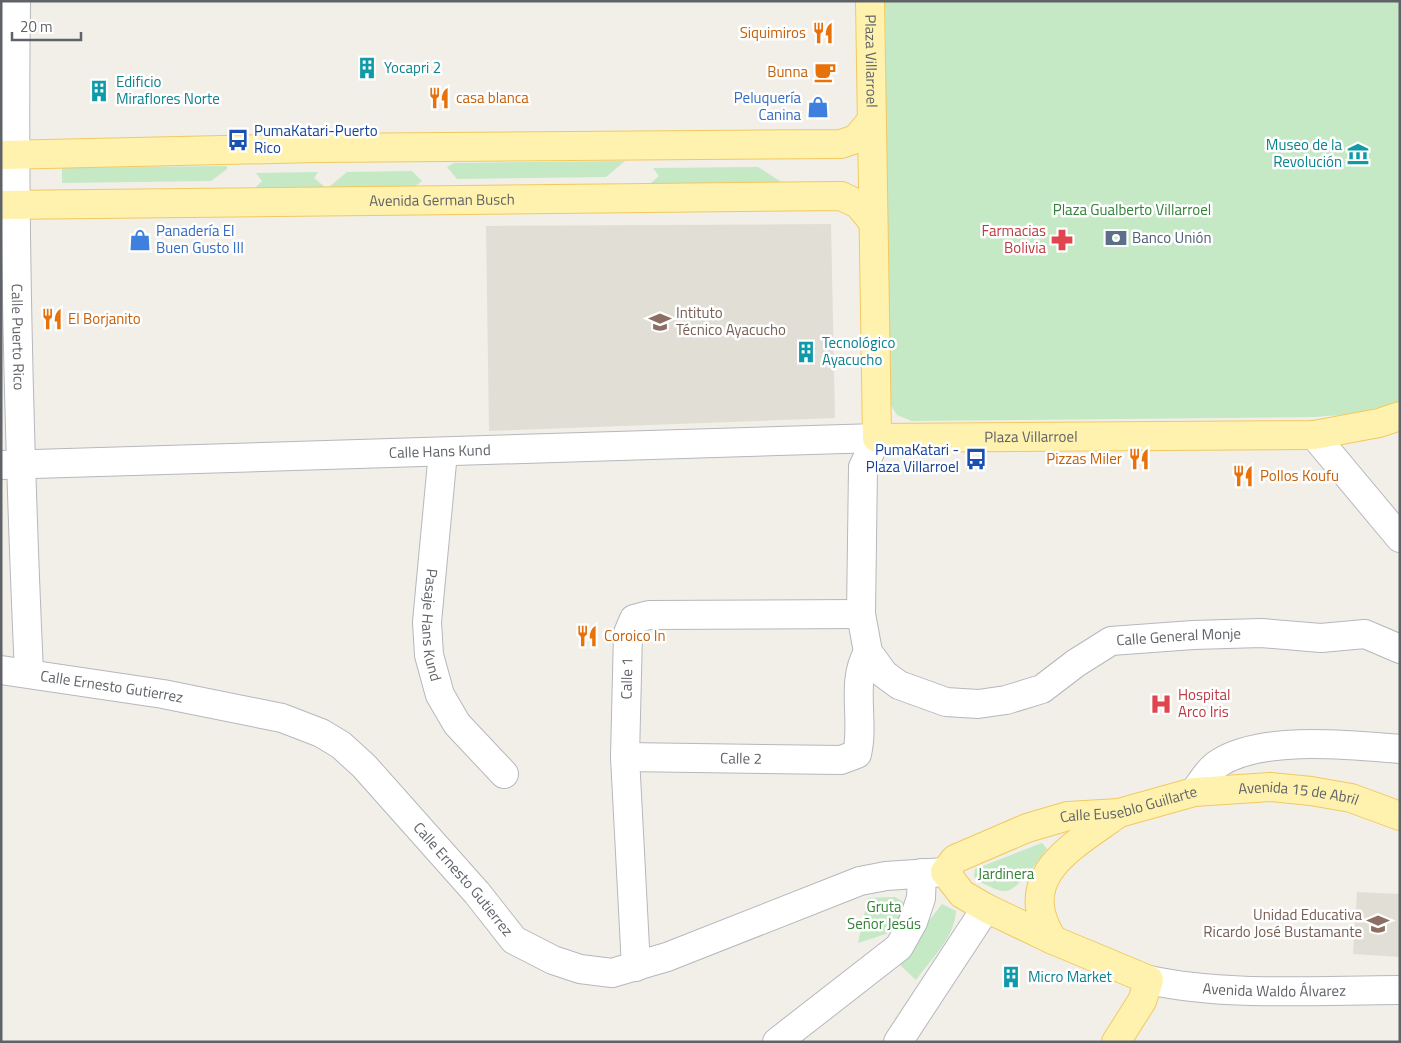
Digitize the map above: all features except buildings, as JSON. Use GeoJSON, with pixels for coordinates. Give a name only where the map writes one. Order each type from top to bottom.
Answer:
{"type":"FeatureCollection","features":[{"type":"Feature","properties":{"kind":"main road","name":"Plaza Villarroel"},"geometry":{"type":"LineString","coordinates":[[870,1],[872,222]]}},
{"type":"Feature","properties":{"kind":"main road"},"geometry":{"type":"LineString","coordinates":[[8,155],[326,148],[841,144],[856,139],[871,121]]}},
{"type":"Feature","properties":{"kind":"main road","name":"Avenida German Busch"},"geometry":{"type":"LineString","coordinates":[[9,205],[841,196],[858,204],[872,222]]}},
{"type":"Feature","properties":{"kind":"main road"},"geometry":{"type":"LineString","coordinates":[[872,222],[877,438]]}},
{"type":"Feature","properties":{"kind":"main road","name":"Plaza Villarroel"},"geometry":{"type":"LineString","coordinates":[[877,438],[1314,435],[1379,423],[1400,416]]}},
{"type":"Feature","properties":{"kind":"main road","name":"Avenida 15 de Abril"},"geometry":{"type":"LineString","coordinates":[[1194,792],[1270,788],[1311,791],[1351,798],[1400,816]]}},
{"type":"Feature","properties":{"kind":"main road","name":"Calle Euseblo Guillarte"},"geometry":{"type":"LineString","coordinates":[[934,872],[955,859],[1027,828],[1068,816],[1119,813],[1194,792]]}},
{"type":"Feature","properties":{"kind":"main road"},"geometry":{"type":"LineString","coordinates":[[1053,940],[1044,925],[1039,909],[1039,896],[1043,881],[1051,866],[1064,853],[1119,813]]}},
{"type":"Feature","properties":{"kind":"main road"},"geometry":{"type":"LineString","coordinates":[[934,872],[962,894],[986,908],[1053,940],[1149,980],[1142,1001],[1116,1042]]}},
{"type":"Feature","properties":{"kind":"street","name":"Calle Puerto Rico"},"geometry":{"type":"LineString","coordinates":[[16,1],[8,155],[11,465],[29,673]]}},
{"type":"Feature","properties":{"kind":"street"},"geometry":{"type":"LineString","coordinates":[[1314,435],[1400,538]]}},
{"type":"Feature","properties":{"kind":"street","name":"Calle Hans Kund"},"geometry":{"type":"LineString","coordinates":[[11,465],[877,438]]}},
{"type":"Feature","properties":{"kind":"street","name":"Calle General Monje"},"geometry":{"type":"LineString","coordinates":[[877,438],[863,467],[861,614],[868,652],[884,674],[899,685],[946,702],[978,704],[1006,700],[1042,689],[1076,663],[1111,642],[1193,635],[1261,633],[1321,638],[1365,634],[1400,648]]}},
{"type":"Feature","properties":{"kind":"street","name":"Pasaje Hans Kund"},"geometry":{"type":"LineString","coordinates":[[443,452],[427,622],[429,655],[440,695],[457,724],[504,774]]}},
{"type":"Feature","properties":{"kind":"street","name":"Calle 1"},"geometry":{"type":"LineString","coordinates":[[636,967],[625,757],[628,634],[634,619],[649,615],[861,614]]}},
{"type":"Feature","properties":{"kind":"street","name":"Calle 2"},"geometry":{"type":"LineString","coordinates":[[625,757],[841,760],[857,754],[861,738],[858,682],[862,663],[868,652]]}},
{"type":"Feature","properties":{"kind":"street","name":"Calle Ernesto Gutierrez"},"geometry":{"type":"LineString","coordinates":[[1,670],[163,694],[246,710],[282,718],[321,733],[341,745],[364,766],[477,893],[514,940],[553,960],[580,969],[612,973],[636,967],[668,957],[860,881],[886,876],[934,872]]}},
{"type":"Feature","properties":{"kind":"street","name":"Calle Euseblo Guillarte"},"geometry":{"type":"LineString","coordinates":[[1194,792],[1218,763],[1251,751],[1294,744],[1329,743],[1400,749]]}},
{"type":"Feature","properties":{"kind":"street"},"geometry":{"type":"LineString","coordinates":[[777,1042],[899,947],[913,922],[934,872]]}},
{"type":"Feature","properties":{"kind":"street"},"geometry":{"type":"LineString","coordinates":[[898,1042],[986,908]]}},
{"type":"Feature","properties":{"kind":"street","name":"Avenida Waldo Álvarez"},"geometry":{"type":"LineString","coordinates":[[1149,980],[1175,986],[1264,990],[1400,990]]}},
{"type":"Feature","properties":{"kind":"shaded area","name":"Intituto Técnico Ayacucho"},"geometry":{"type":"Polygon","coordinates":[[[831,224],[835,418],[489,431],[486,226],[831,224]]]}},
{"type":"Feature","properties":{"kind":"shaded area","name":"Unidad Educativa Ricardo José Bustamante"},"geometry":{"type":"Polygon","coordinates":[[[1357,892],[1400,894],[1400,957],[1353,954],[1357,892]]]}},
{"type":"Feature","properties":{"kind":"green space","name":"Plaza Gualberto Villarroel"},"geometry":{"type":"Polygon","coordinates":[[[885,1],[1400,1],[1400,402],[1354,414],[1314,417],[912,421],[897,415],[878,385],[889,399],[885,1]]]}},
{"type":"Feature","properties":{"kind":"green space"},"geometry":{"type":"Polygon","coordinates":[[[625,161],[606,177],[457,179],[447,167],[454,163],[625,161]]]}},
{"type":"Feature","properties":{"kind":"green space"},"geometry":{"type":"Polygon","coordinates":[[[227,166],[227,169],[211,181],[62,183],[62,168],[227,166]]]}},
{"type":"Feature","properties":{"kind":"green space"},"geometry":{"type":"Polygon","coordinates":[[[758,167],[783,183],[653,185],[651,183],[659,176],[653,168],[758,167]]]}},
{"type":"Feature","properties":{"kind":"green space"},"geometry":{"type":"Polygon","coordinates":[[[412,171],[422,181],[414,187],[328,188],[347,172],[412,171]]]}},
{"type":"Feature","properties":{"kind":"green space"},"geometry":{"type":"Polygon","coordinates":[[[318,172],[314,178],[326,188],[254,189],[262,181],[256,173],[318,172]]]}},
{"type":"Feature","properties":{"kind":"green space","name":"Jardinera"},"geometry":{"type":"Polygon","coordinates":[[[1042,843],[1047,849],[1028,873],[1011,889],[1006,891],[999,890],[976,880],[974,876],[975,869],[1042,843]]]}},
{"type":"Feature","properties":{"kind":"green space","name":"Gruta Señor Jesús"},"geometry":{"type":"Polygon","coordinates":[[[895,897],[907,904],[895,931],[858,943],[868,898],[895,897]]]}},
{"type":"Feature","properties":{"kind":"green space"},"geometry":{"type":"Polygon","coordinates":[[[942,904],[956,911],[955,921],[947,939],[916,980],[897,962],[942,904]]]}},
{"type":"Feature","properties":{"kind":"place","name":"Siquimiros"},"geometry":{"type":"Point","coordinates":[823,33]}},
{"type":"Feature","properties":{"kind":"place","name":"Yocapri 2"},"geometry":{"type":"Point","coordinates":[367,68]}},
{"type":"Feature","properties":{"kind":"place","name":"Bunna"},"geometry":{"type":"Point","coordinates":[825,72]}},
{"type":"Feature","properties":{"kind":"place","name":"Edificio Miraflores Norte"},"geometry":{"type":"Point","coordinates":[99,91]}},
{"type":"Feature","properties":{"kind":"place","name":"casa blanca"},"geometry":{"type":"Point","coordinates":[439,98]}},
{"type":"Feature","properties":{"kind":"place","name":"Peluquería Canina"},"geometry":{"type":"Point","coordinates":[818,107]}},
{"type":"Feature","properties":{"kind":"place","name":"PumaKatari-Puerto Rico"},"geometry":{"type":"Point","coordinates":[238,140]}},
{"type":"Feature","properties":{"kind":"place","name":"Museo de la Revolución"},"geometry":{"type":"Point","coordinates":[1358,154]}},
{"type":"Feature","properties":{"kind":"place","name":"Banco Unión"},"geometry":{"type":"Point","coordinates":[1116,238]}},
{"type":"Feature","properties":{"kind":"place","name":"Panadería El Buen Gusto III"},"geometry":{"type":"Point","coordinates":[140,240]}},
{"type":"Feature","properties":{"kind":"place","name":"Farmacias Bolivia"},"geometry":{"type":"Point","coordinates":[1062,240]}},
{"type":"Feature","properties":{"kind":"place","name":"El Borjanito"},"geometry":{"type":"Point","coordinates":[52,319]}},
{"type":"Feature","properties":{"kind":"place","name":"Intituto Técnico Ayacucho"},"geometry":{"type":"Point","coordinates":[660,322]}},
{"type":"Feature","properties":{"kind":"place","name":"Tecnológico Ayacucho"},"geometry":{"type":"Point","coordinates":[806,352]}},
{"type":"Feature","properties":{"kind":"place","name":"PumaKatari - Plaza Villarroel"},"geometry":{"type":"Point","coordinates":[976,459]}},
{"type":"Feature","properties":{"kind":"place","name":"Pizzas Miler"},"geometry":{"type":"Point","coordinates":[1139,459]}},
{"type":"Feature","properties":{"kind":"place","name":"Pollos Koufu"},"geometry":{"type":"Point","coordinates":[1243,476]}},
{"type":"Feature","properties":{"kind":"place","name":"Coroico In"},"geometry":{"type":"Point","coordinates":[587,636]}},
{"type":"Feature","properties":{"kind":"place","name":"Hospital Arco Iris"},"geometry":{"type":"Point","coordinates":[1161,704]}},
{"type":"Feature","properties":{"kind":"place","name":"Unidad Educativa Ricardo José Bustamante"},"geometry":{"type":"Point","coordinates":[1378,924]}},
{"type":"Feature","properties":{"kind":"place","name":"Micro Market"},"geometry":{"type":"Point","coordinates":[1011,977]}}]}
